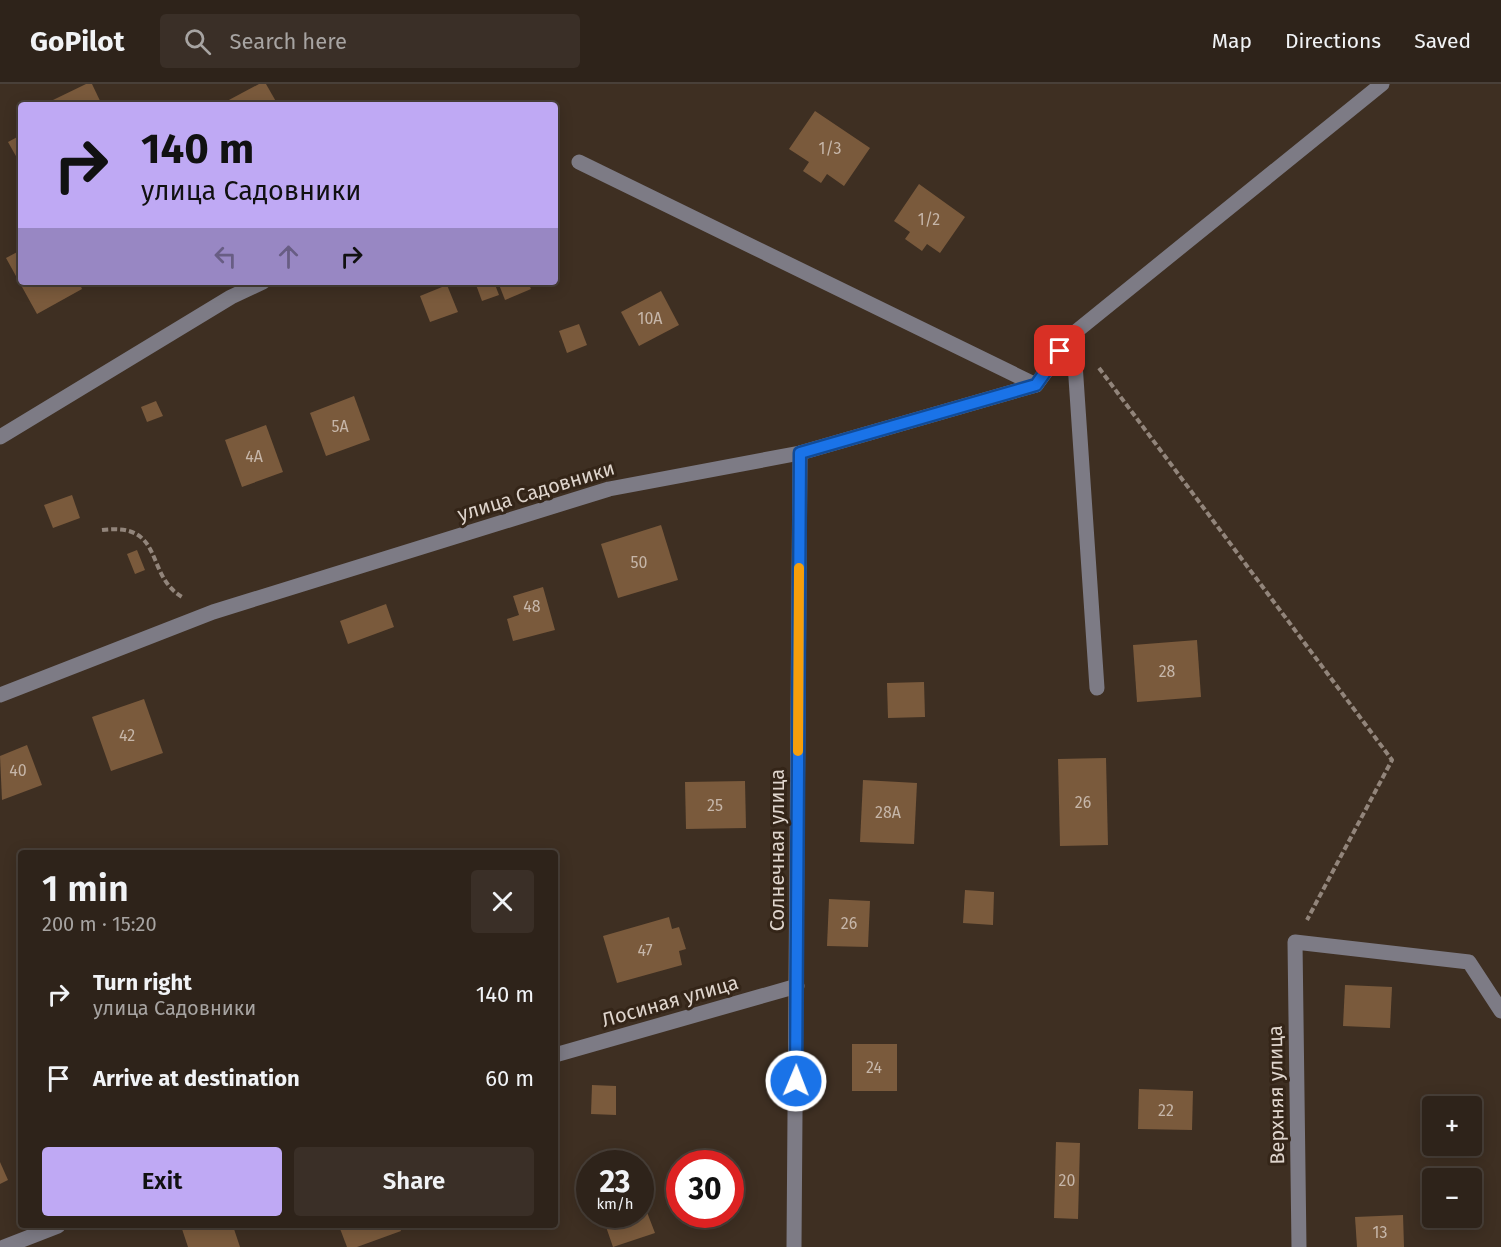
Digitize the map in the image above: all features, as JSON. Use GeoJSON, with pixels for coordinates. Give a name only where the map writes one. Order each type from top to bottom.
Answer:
{"type":"FeatureCollection","features":[{"type":"Feature","properties":{"kind":"street"},"geometry":{"type":"LineString","coordinates":[[579,162],[1036,385],[1073,334],[1382,84]]}},
{"type":"Feature","properties":{"kind":"street"},"geometry":{"type":"LineString","coordinates":[[0,437],[231,297],[257,285]]}},
{"type":"Feature","properties":{"kind":"street"},"geometry":{"type":"LineString","coordinates":[[1073,334],[1097,688]]}},
{"type":"Feature","properties":{"kind":"street","name":"улица Садовники"},"geometry":{"type":"LineString","coordinates":[[0,695],[213,612],[609,489],[800,453],[1036,385]]}},
{"type":"Feature","properties":{"kind":"street","name":"Солнечная улица"},"geometry":{"type":"LineString","coordinates":[[794,1247],[800,453]]}},
{"type":"Feature","properties":{"kind":"street"},"geometry":{"type":"LineString","coordinates":[[1295,942],[1469,962],[1501,1011]]}},
{"type":"Feature","properties":{"kind":"street","name":"Верхняя улица"},"geometry":{"type":"LineString","coordinates":[[1295,942],[1299,1247]]}},
{"type":"Feature","properties":{"kind":"street","name":"Лосиная улица"},"geometry":{"type":"LineString","coordinates":[[558,1054],[797,986]]}},
{"type":"Feature","properties":{"kind":"street"},"geometry":{"type":"LineString","coordinates":[[4,1247],[53,1228]]}},
{"type":"Feature","properties":{"kind":"path"},"geometry":{"type":"LineString","coordinates":[[1073,334],[1392,760],[1295,942]]}},
{"type":"Feature","properties":{"kind":"path"},"geometry":{"type":"LineString","coordinates":[[102,530],[121,528],[139,534],[152,551],[168,587],[182,598],[204,602],[213,612]]}},
{"type":"Feature","properties":{"kind":"building"},"geometry":{"type":"Polygon","coordinates":[[[86,84],[92,84],[101,102],[54,102],[53,100],[86,84]]]}},
{"type":"Feature","properties":{"kind":"building"},"geometry":{"type":"Polygon","coordinates":[[[259,84],[266,84],[276,102],[228,102],[259,84]]]}},
{"type":"Feature","properties":{"kind":"building"},"geometry":{"type":"Polygon","coordinates":[[[815,111],[870,148],[844,186],[827,174],[821,183],[803,171],[809,162],[789,149],[815,111]]]}},
{"type":"Feature","properties":{"kind":"building"},"geometry":{"type":"Polygon","coordinates":[[[18,137],[18,160],[8,142],[18,137]]]}},
{"type":"Feature","properties":{"kind":"building"},"geometry":{"type":"Polygon","coordinates":[[[919,184],[965,217],[940,253],[927,244],[922,251],[905,239],[910,232],[894,221],[919,184]]]}},
{"type":"Feature","properties":{"kind":"building"},"geometry":{"type":"Polygon","coordinates":[[[18,252],[18,280],[6,258],[18,252]]]}},
{"type":"Feature","properties":{"kind":"building"},"geometry":{"type":"Polygon","coordinates":[[[21,285],[80,285],[82,289],[37,314],[21,285]]]}},
{"type":"Feature","properties":{"kind":"building"},"geometry":{"type":"Polygon","coordinates":[[[447,285],[458,312],[430,322],[420,296],[447,285]]]}},
{"type":"Feature","properties":{"kind":"building"},"geometry":{"type":"Polygon","coordinates":[[[476,285],[495,285],[499,295],[482,301],[476,285]]]}},
{"type":"Feature","properties":{"kind":"building"},"geometry":{"type":"Polygon","coordinates":[[[499,285],[529,285],[531,289],[505,300],[499,285]]]}},
{"type":"Feature","properties":{"kind":"building"},"geometry":{"type":"Polygon","coordinates":[[[661,291],[679,325],[639,346],[621,312],[661,291]]]}},
{"type":"Feature","properties":{"kind":"building"},"geometry":{"type":"Polygon","coordinates":[[[579,324],[587,345],[567,353],[559,331],[579,324]]]}},
{"type":"Feature","properties":{"kind":"building"},"geometry":{"type":"Polygon","coordinates":[[[354,396],[370,440],[326,456],[310,413],[354,396]]]}},
{"type":"Feature","properties":{"kind":"building"},"geometry":{"type":"Polygon","coordinates":[[[156,401],[163,416],[147,422],[141,407],[156,401]]]}},
{"type":"Feature","properties":{"kind":"building"},"geometry":{"type":"Polygon","coordinates":[[[266,425],[283,472],[242,487],[225,440],[266,425]]]}},
{"type":"Feature","properties":{"kind":"building"},"geometry":{"type":"Polygon","coordinates":[[[72,495],[80,518],[53,528],[44,505],[72,495]]]}},
{"type":"Feature","properties":{"kind":"building"},"geometry":{"type":"Polygon","coordinates":[[[661,525],[678,580],[618,598],[601,544],[661,525]]]}},
{"type":"Feature","properties":{"kind":"building"},"geometry":{"type":"Polygon","coordinates":[[[137,550],[145,570],[135,574],[127,554],[137,550]]]}},
{"type":"Feature","properties":{"kind":"building"},"geometry":{"type":"Polygon","coordinates":[[[543,587],[555,630],[513,641],[507,619],[519,615],[513,596],[543,587]]]}},
{"type":"Feature","properties":{"kind":"building"},"geometry":{"type":"Polygon","coordinates":[[[386,604],[394,627],[348,644],[340,621],[386,604]]]}},
{"type":"Feature","properties":{"kind":"building"},"geometry":{"type":"Polygon","coordinates":[[[1197,640],[1201,697],[1137,702],[1133,645],[1197,640]]]}},
{"type":"Feature","properties":{"kind":"building"},"geometry":{"type":"Polygon","coordinates":[[[924,682],[925,717],[888,718],[887,683],[924,682]]]}},
{"type":"Feature","properties":{"kind":"building"},"geometry":{"type":"Polygon","coordinates":[[[144,699],[163,753],[111,771],[92,717],[144,699]]]}},
{"type":"Feature","properties":{"kind":"building"},"geometry":{"type":"Polygon","coordinates":[[[27,745],[42,785],[2,800],[0,756],[27,745]]]}},
{"type":"Feature","properties":{"kind":"building"},"geometry":{"type":"Polygon","coordinates":[[[1106,758],[1108,845],[1060,846],[1058,759],[1106,758]]]}},
{"type":"Feature","properties":{"kind":"building"},"geometry":{"type":"Polygon","coordinates":[[[863,780],[917,783],[914,844],[860,842],[863,780]]]}},
{"type":"Feature","properties":{"kind":"building"},"geometry":{"type":"Polygon","coordinates":[[[745,781],[746,828],[686,829],[685,782],[745,781]]]}},
{"type":"Feature","properties":{"kind":"building"},"geometry":{"type":"Polygon","coordinates":[[[965,890],[994,892],[993,925],[963,923],[965,890]]]}},
{"type":"Feature","properties":{"kind":"building"},"geometry":{"type":"Polygon","coordinates":[[[829,899],[870,901],[868,947],[827,946],[829,899]]]}},
{"type":"Feature","properties":{"kind":"building"},"geometry":{"type":"Polygon","coordinates":[[[669,917],[672,929],[679,927],[686,949],[679,951],[682,965],[617,983],[603,936],[669,917]]]}},
{"type":"Feature","properties":{"kind":"building"},"geometry":{"type":"Polygon","coordinates":[[[1345,985],[1392,987],[1390,1028],[1343,1026],[1345,985]]]}},
{"type":"Feature","properties":{"kind":"building"},"geometry":{"type":"Polygon","coordinates":[[[852,1044],[897,1044],[897,1091],[852,1091],[852,1044]]]}},
{"type":"Feature","properties":{"kind":"building"},"geometry":{"type":"Polygon","coordinates":[[[592,1085],[616,1086],[616,1115],[591,1114],[592,1085]]]}},
{"type":"Feature","properties":{"kind":"building"},"geometry":{"type":"Polygon","coordinates":[[[1139,1089],[1193,1091],[1192,1130],[1138,1129],[1139,1089]]]}},
{"type":"Feature","properties":{"kind":"building"},"geometry":{"type":"Polygon","coordinates":[[[1056,1142],[1080,1143],[1078,1219],[1054,1218],[1056,1142]]]}},
{"type":"Feature","properties":{"kind":"building"},"geometry":{"type":"Polygon","coordinates":[[[0,1162],[8,1180],[0,1184],[0,1162]]]}},
{"type":"Feature","properties":{"kind":"building"},"geometry":{"type":"Polygon","coordinates":[[[1403,1215],[1404,1247],[1357,1247],[1355,1217],[1403,1215]]]}},
{"type":"Feature","properties":{"kind":"building"},"geometry":{"type":"Polygon","coordinates":[[[182,1228],[234,1228],[240,1247],[188,1247],[182,1228]]]}},
{"type":"Feature","properties":{"kind":"building"},"geometry":{"type":"Polygon","coordinates":[[[340,1228],[400,1228],[401,1231],[357,1247],[347,1247],[340,1228]]]}},
{"type":"Feature","properties":{"kind":"building"},"geometry":{"type":"Polygon","coordinates":[[[606,1228],[653,1228],[655,1233],[613,1247],[606,1228]]]}},
{"type":"Feature","properties":{"kind":"slow traffic"},"geometry":{"type":"LineString","coordinates":[[798,751],[799,568]]}},
{"type":"Feature","properties":{"kind":"route"},"geometry":{"type":"LineString","coordinates":[[796,1081],[800,453],[1036,385],[1060,351]]}}]}
